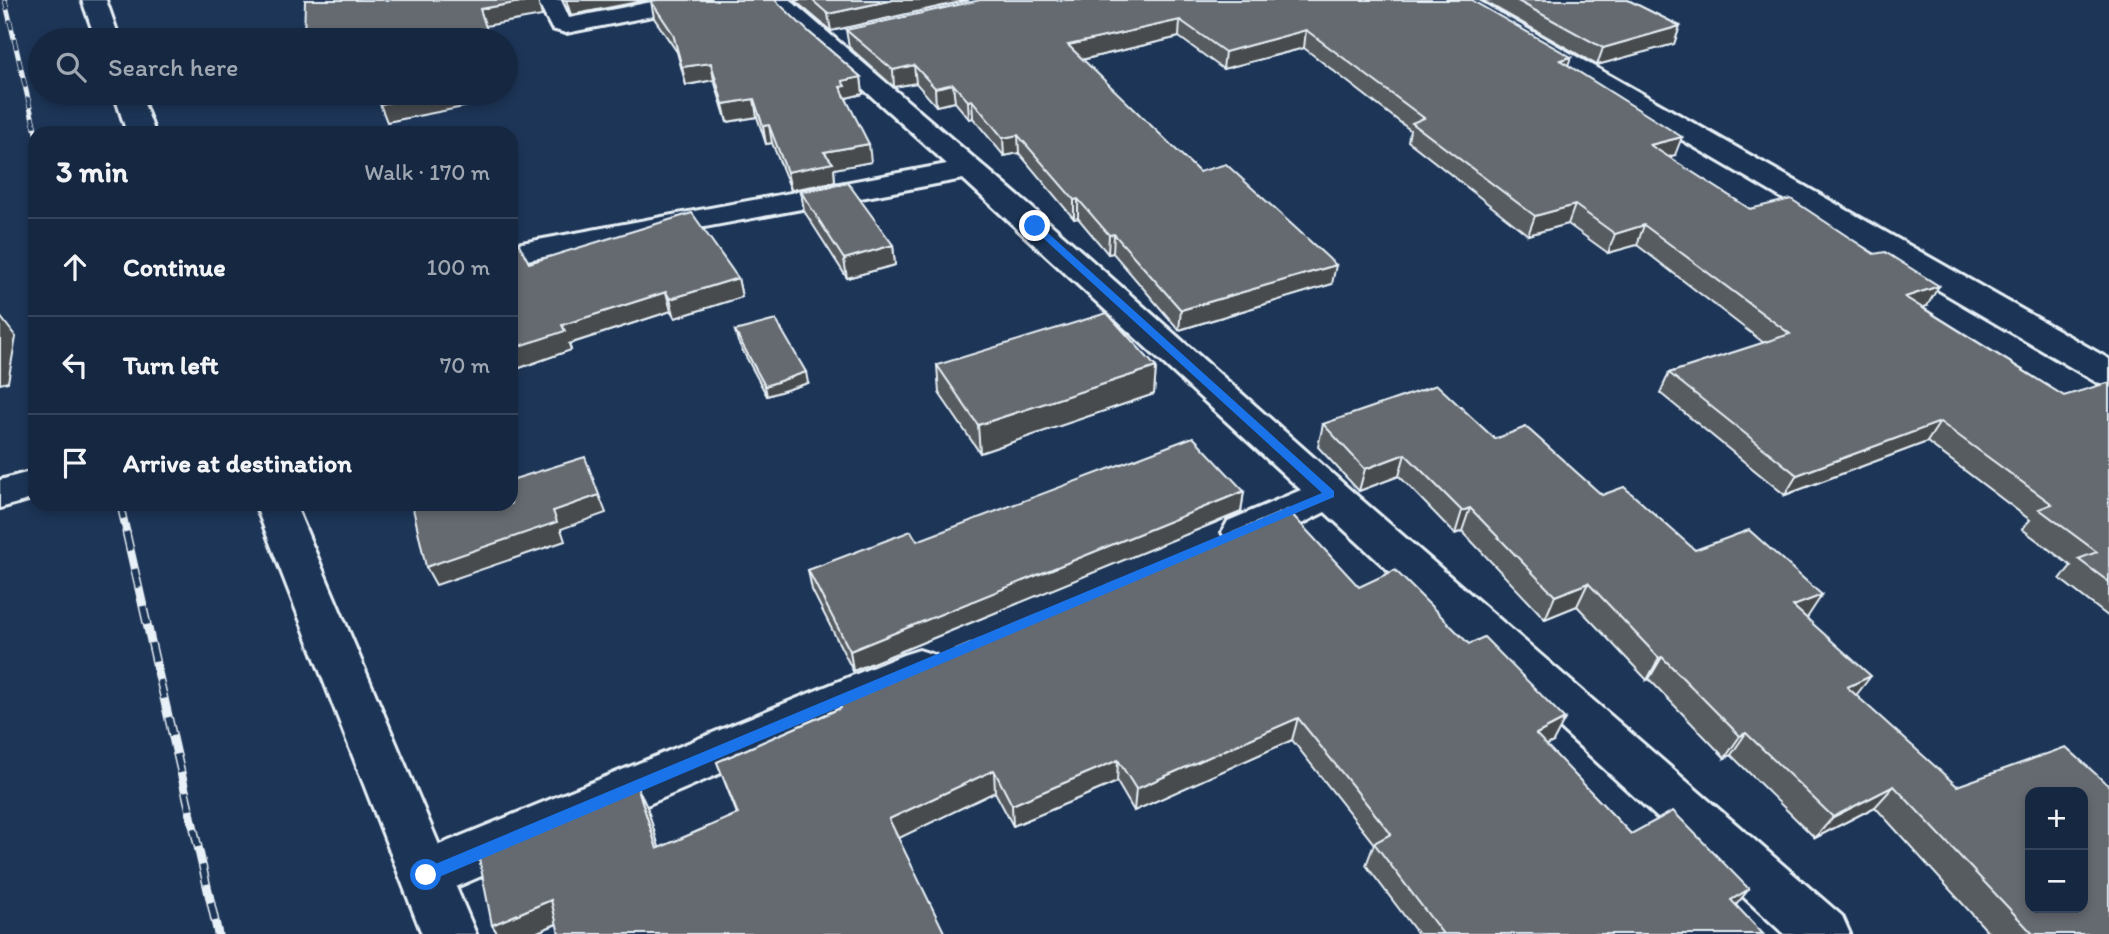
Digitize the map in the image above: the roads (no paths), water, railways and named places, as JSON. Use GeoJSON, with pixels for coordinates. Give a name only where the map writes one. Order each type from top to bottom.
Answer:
{"type":"FeatureCollection","features":[{"type":"Feature","properties":{"kind":"street"},"geometry":{"type":"LineString","coordinates":[[94,0],[104,28]]}},
{"type":"Feature","properties":{"kind":"street"},"geometry":{"type":"LineString","coordinates":[[549,0],[560,24],[566,26],[698,0]]}},
{"type":"Feature","properties":{"kind":"street"},"geometry":{"type":"LineString","coordinates":[[776,0],[836,40],[968,169],[1035,226],[1330,494],[1823,934]]}},
{"type":"Feature","properties":{"kind":"street"},"geometry":{"type":"LineString","coordinates":[[1460,0],[2109,374]]}},
{"type":"Feature","properties":{"kind":"street"},"geometry":{"type":"LineString","coordinates":[[131,105],[139,126]]}},
{"type":"Feature","properties":{"kind":"street"},"geometry":{"type":"LineString","coordinates":[[518,253],[968,169]]}},
{"type":"Feature","properties":{"kind":"street"},"geometry":{"type":"LineString","coordinates":[[1203,548],[1330,494]]}},
{"type":"Feature","properties":{"kind":"street"},"geometry":{"type":"LineString","coordinates":[[278,511],[449,934]]}},
{"type":"Feature","properties":{"kind":"street"},"geometry":{"type":"LineString","coordinates":[[426,875],[961,650]]}},
{"type":"Feature","properties":{"kind":"railway"},"geometry":{"type":"LineString","coordinates":[[5,0],[28,99]]}},
{"type":"Feature","properties":{"kind":"railway"},"geometry":{"type":"LineString","coordinates":[[29,105],[34,126]]}},
{"type":"Feature","properties":{"kind":"railway"},"geometry":{"type":"LineString","coordinates":[[122,511],[127,534]]}},
{"type":"Feature","properties":{"kind":"railway"},"geometry":{"type":"LineString","coordinates":[[126,532],[218,934]]}}]}
